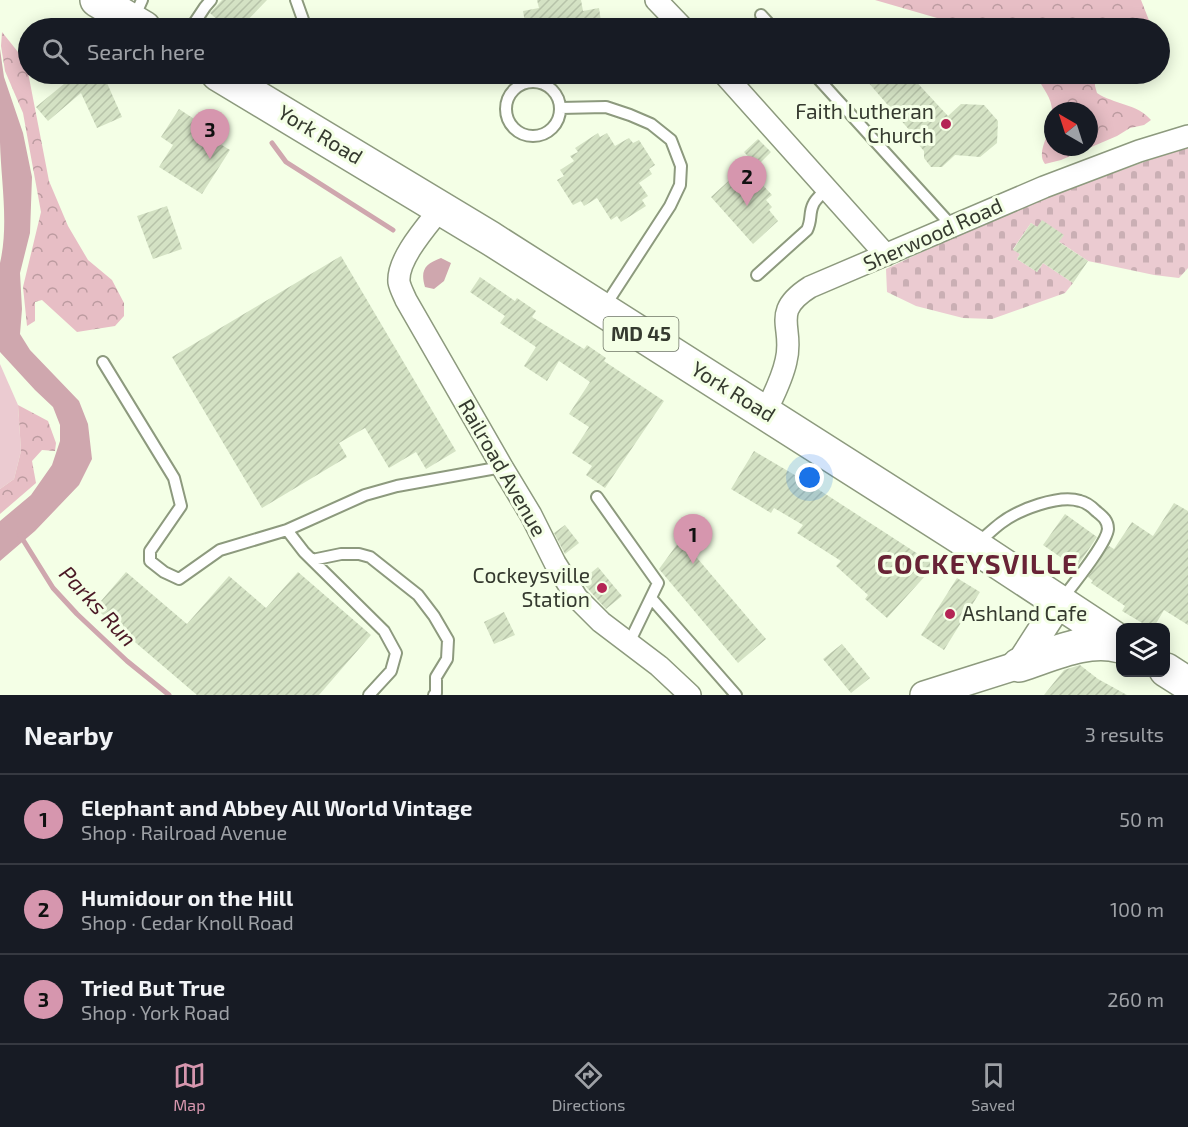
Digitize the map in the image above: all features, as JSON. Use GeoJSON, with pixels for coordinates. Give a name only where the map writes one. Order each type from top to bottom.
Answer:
{"type":"FeatureCollection","features":[{"type":"Feature","properties":{"kind":"main road"},"geometry":{"type":"LineString","coordinates":[[97,0],[140,17]]}},
{"type":"Feature","properties":{"kind":"main road","name":"York Road"},"geometry":{"type":"LineString","coordinates":[[236,84],[441,208],[602,309],[974,546],[1116,641]]}},
{"type":"Feature","properties":{"kind":"main road"},"geometry":{"type":"LineString","coordinates":[[1019,665],[1088,644],[1116,644]]}},
{"type":"Feature","properties":{"kind":"main road"},"geometry":{"type":"LineString","coordinates":[[1170,673],[1188,684]]}},
{"type":"Feature","properties":{"kind":"street"},"geometry":{"type":"LineString","coordinates":[[656,0],[673,18]]}},
{"type":"Feature","properties":{"kind":"street"},"geometry":{"type":"LineString","coordinates":[[733,84],[886,255]]}},
{"type":"Feature","properties":{"kind":"street","name":"Sherwood Road"},"geometry":{"type":"LineString","coordinates":[[765,413],[780,383],[787,360],[785,323],[787,312],[799,294],[810,287],[1044,187],[1139,151],[1188,136]]}},
{"type":"Feature","properties":{"kind":"street","name":"Railroad Avenue"},"geometry":{"type":"LineString","coordinates":[[441,208],[407,254],[400,269],[399,283],[406,300],[577,598],[601,622],[659,666],[690,695]]}},
{"type":"Feature","properties":{"kind":"street"},"geometry":{"type":"LineString","coordinates":[[924,695],[1019,665],[1059,603]]}},
{"type":"Feature","properties":{"kind":"lane"},"geometry":{"type":"LineString","coordinates":[[198,18],[211,0]]}},
{"type":"Feature","properties":{"kind":"lane"},"geometry":{"type":"LineString","coordinates":[[296,0],[302,18]]}},
{"type":"Feature","properties":{"kind":"lane"},"geometry":{"type":"LineString","coordinates":[[761,15],[764,18]]}},
{"type":"Feature","properties":{"kind":"lane"},"geometry":{"type":"LineString","coordinates":[[522,84],[510,96],[507,114],[515,129],[531,136],[548,131],[559,117],[559,100],[548,86],[543,84]]}},
{"type":"Feature","properties":{"kind":"lane"},"geometry":{"type":"LineString","coordinates":[[823,84],[952,226]]}},
{"type":"Feature","properties":{"kind":"lane"},"geometry":{"type":"LineString","coordinates":[[560,108],[606,107],[651,124],[671,140],[681,166],[680,185],[670,206],[602,309]]}},
{"type":"Feature","properties":{"kind":"lane"},"geometry":{"type":"LineString","coordinates":[[757,275],[807,230],[811,222],[813,203],[827,189]]}},
{"type":"Feature","properties":{"kind":"lane"},"geometry":{"type":"LineString","coordinates":[[104,362],[174,478],[180,506],[150,551],[150,561],[164,572],[179,579],[220,550],[287,530],[365,495],[397,486],[502,467]]}},
{"type":"Feature","properties":{"kind":"lane"},"geometry":{"type":"LineString","coordinates":[[597,497],[658,584],[629,644]]}},
{"type":"Feature","properties":{"kind":"lane"},"geometry":{"type":"LineString","coordinates":[[974,546],[1001,523],[1021,511],[1050,502],[1080,501],[1094,509],[1107,520],[1108,531],[1088,565],[1059,603]]}},
{"type":"Feature","properties":{"kind":"lane"},"geometry":{"type":"LineString","coordinates":[[287,530],[312,560],[384,631],[396,653],[391,671],[369,695]]}},
{"type":"Feature","properties":{"kind":"lane"},"geometry":{"type":"LineString","coordinates":[[312,560],[341,554],[359,554],[370,557],[418,595],[448,640],[447,659],[436,676],[434,695]]}},
{"type":"Feature","properties":{"kind":"lane"},"geometry":{"type":"LineString","coordinates":[[651,598],[736,695]]}},
{"type":"Feature","properties":{"kind":"green space"},"geometry":{"type":"Polygon","coordinates":[[[875,0],[1141,0],[1148,18],[937,18],[875,0]]]}},
{"type":"Feature","properties":{"kind":"green space"},"geometry":{"type":"Polygon","coordinates":[[[2,32],[18,52],[18,84],[30,84],[49,181],[68,226],[88,260],[112,280],[124,303],[124,316],[115,326],[77,332],[42,300],[35,302],[35,321],[27,326],[23,287],[41,212],[23,113],[5,71],[1,46],[2,32]]]}},
{"type":"Feature","properties":{"kind":"green space"},"geometry":{"type":"Polygon","coordinates":[[[1041,84],[1095,84],[1097,93],[1103,97],[1132,107],[1151,120],[1098,144],[1098,102],[1051,102],[1041,84]]]}},
{"type":"Feature","properties":{"kind":"green space"},"geometry":{"type":"Polygon","coordinates":[[[1044,143],[1044,156],[1070,156],[1045,164],[1042,149],[1044,143]]]}},
{"type":"Feature","properties":{"kind":"green space"},"geometry":{"type":"Polygon","coordinates":[[[1188,146],[1188,268],[1179,278],[1088,261],[1031,223],[1013,249],[1020,254],[1017,259],[1037,272],[1043,263],[1073,283],[1065,293],[992,319],[963,318],[916,306],[887,292],[886,269],[1009,211],[1188,146]]]}},
{"type":"Feature","properties":{"kind":"green space"},"geometry":{"type":"Polygon","coordinates":[[[0,364],[18,405],[21,451],[14,479],[0,489],[0,364]]]}},
{"type":"Feature","properties":{"kind":"green space"},"geometry":{"type":"Polygon","coordinates":[[[18,405],[48,421],[56,443],[55,451],[42,450],[32,461],[36,483],[0,514],[0,489],[14,479],[21,451],[18,405]]]}},
{"type":"Feature","properties":{"kind":"shaded area"},"geometry":{"type":"Polygon","coordinates":[[[0,49],[4,77],[23,133],[32,177],[30,233],[20,273],[22,309],[20,334],[30,350],[79,401],[88,424],[92,459],[79,485],[35,531],[0,561],[0,521],[31,495],[52,465],[60,441],[60,425],[53,407],[0,352],[0,263],[4,218],[0,142],[0,49]]]}},
{"type":"Feature","properties":{"kind":"shaded area"},"geometry":{"type":"Polygon","coordinates":[[[441,258],[451,263],[444,281],[434,289],[425,287],[423,276],[425,268],[441,258]]]}},
{"type":"Feature","properties":{"kind":"building"},"geometry":{"type":"Polygon","coordinates":[[[222,0],[267,0],[250,18],[215,18],[210,13],[222,0]]]}},
{"type":"Feature","properties":{"kind":"building"},"geometry":{"type":"Polygon","coordinates":[[[537,0],[581,0],[583,11],[599,8],[600,18],[524,18],[523,11],[539,8],[537,0]]]}},
{"type":"Feature","properties":{"kind":"building"},"geometry":{"type":"Polygon","coordinates":[[[64,84],[107,84],[122,117],[97,128],[81,93],[48,121],[36,107],[64,84]]]}},
{"type":"Feature","properties":{"kind":"building"},"geometry":{"type":"Polygon","coordinates":[[[870,84],[918,84],[948,116],[961,104],[984,105],[998,121],[997,143],[980,157],[955,155],[942,167],[931,167],[924,158],[924,151],[909,134],[911,132],[870,84]]]}},
{"type":"Feature","properties":{"kind":"building"},"geometry":{"type":"Polygon","coordinates":[[[179,109],[208,128],[204,134],[230,150],[202,194],[159,167],[173,145],[161,137],[179,109]]]}},
{"type":"Feature","properties":{"kind":"building"},"geometry":{"type":"Polygon","coordinates":[[[598,133],[600,137],[607,133],[615,146],[629,138],[633,143],[639,140],[655,165],[649,169],[652,174],[639,183],[648,196],[642,200],[646,206],[621,222],[617,216],[611,220],[597,198],[584,206],[581,201],[573,205],[557,180],[564,176],[560,170],[574,161],[570,156],[578,152],[575,148],[598,133]]]}},
{"type":"Feature","properties":{"kind":"building"},"geometry":{"type":"Polygon","coordinates":[[[758,139],[771,152],[757,166],[744,152],[758,139]]]}},
{"type":"Feature","properties":{"kind":"building"},"geometry":{"type":"Polygon","coordinates":[[[745,166],[772,195],[766,200],[772,207],[769,210],[778,221],[753,244],[711,197],[745,166]]]}},
{"type":"Feature","properties":{"kind":"building"},"geometry":{"type":"Polygon","coordinates":[[[167,206],[182,249],[153,259],[137,216],[167,206]]]}},
{"type":"Feature","properties":{"kind":"building"},"geometry":{"type":"Polygon","coordinates":[[[1042,220],[1064,235],[1059,242],[1088,261],[1073,283],[1043,263],[1037,272],[1017,259],[1020,254],[1013,250],[1031,223],[1037,227],[1042,220]]]}},
{"type":"Feature","properties":{"kind":"building"},"geometry":{"type":"Polygon","coordinates":[[[341,256],[456,451],[426,469],[416,452],[389,468],[365,428],[339,443],[347,457],[262,508],[172,357],[341,256]]]}},
{"type":"Feature","properties":{"kind":"building"},"geometry":{"type":"Polygon","coordinates":[[[480,277],[515,301],[517,298],[536,311],[532,317],[584,349],[587,345],[606,358],[604,361],[664,401],[605,488],[586,475],[592,466],[572,453],[589,427],[569,414],[590,382],[559,361],[547,381],[524,366],[536,347],[500,323],[505,316],[470,292],[480,277]]]}},
{"type":"Feature","properties":{"kind":"building"},"geometry":{"type":"Polygon","coordinates":[[[754,451],[810,484],[935,565],[887,618],[865,599],[868,595],[836,566],[841,561],[797,533],[803,525],[774,508],[771,513],[731,489],[754,451]]]}},
{"type":"Feature","properties":{"kind":"building"},"geometry":{"type":"Polygon","coordinates":[[[1174,503],[1188,511],[1188,625],[1164,610],[1156,623],[1142,623],[1122,611],[1125,606],[1091,583],[1093,581],[1088,577],[1109,546],[1114,549],[1132,522],[1153,536],[1174,503]]]}},
{"type":"Feature","properties":{"kind":"building"},"geometry":{"type":"Polygon","coordinates":[[[1065,514],[1097,537],[1076,568],[1043,545],[1065,514]]]}},
{"type":"Feature","properties":{"kind":"building"},"geometry":{"type":"Polygon","coordinates":[[[565,525],[579,543],[565,554],[554,533],[565,525]]]}},
{"type":"Feature","properties":{"kind":"building"},"geometry":{"type":"Polygon","coordinates":[[[681,539],[766,639],[738,663],[659,569],[681,539]]]}},
{"type":"Feature","properties":{"kind":"building","name":"Cockeysville Station"},"geometry":{"type":"Polygon","coordinates":[[[598,567],[622,596],[606,609],[581,581],[598,567]]]}},
{"type":"Feature","properties":{"kind":"building"},"geometry":{"type":"Polygon","coordinates":[[[126,572],[187,624],[229,576],[266,608],[298,572],[371,635],[319,695],[197,695],[95,608],[126,572]]]}},
{"type":"Feature","properties":{"kind":"building","name":"Ashland Cafe"},"geometry":{"type":"Polygon","coordinates":[[[957,578],[980,592],[944,650],[921,635],[957,578]]]}},
{"type":"Feature","properties":{"kind":"building"},"geometry":{"type":"Polygon","coordinates":[[[504,612],[515,635],[494,644],[484,622],[504,612]]]}},
{"type":"Feature","properties":{"kind":"building"},"geometry":{"type":"Polygon","coordinates":[[[842,644],[870,678],[851,693],[823,659],[842,644]]]}},
{"type":"Feature","properties":{"kind":"building"},"geometry":{"type":"Polygon","coordinates":[[[1080,665],[1098,679],[1127,695],[1044,695],[1064,670],[1080,665]]]}},
{"type":"Feature","properties":{"kind":"waterway"},"geometry":{"type":"LineString","coordinates":[[272,143],[286,162],[393,230]]}},
{"type":"Feature","properties":{"kind":"waterway","name":"Parks Run"},"geometry":{"type":"LineString","coordinates":[[20,535],[53,588],[77,614],[127,661],[169,695]]}},
{"type":"Feature","properties":{"kind":"place","name":"Faith Lutheran Church"},"geometry":{"type":"Point","coordinates":[946,124]}},
{"type":"Feature","properties":{"kind":"place","name":"Tried But True"},"geometry":{"type":"Point","coordinates":[210,159]}},
{"type":"Feature","properties":{"kind":"place","name":"Humidour on the Hill"},"geometry":{"type":"Point","coordinates":[747,206]}},
{"type":"Feature","properties":{"kind":"place","name":"Elephant and Abbey All World Vintage"},"geometry":{"type":"Point","coordinates":[693,564]}},
{"type":"Feature","properties":{"kind":"place","name":"Cockeysville Station"},"geometry":{"type":"Point","coordinates":[602,588]}},
{"type":"Feature","properties":{"kind":"place","name":"Ashland Cafe"},"geometry":{"type":"Point","coordinates":[950,614]}},
{"type":"Feature","properties":{"kind":"district","name":"COCKEYSVILLE"},"geometry":{"type":"Point","coordinates":[978,565]}}]}
